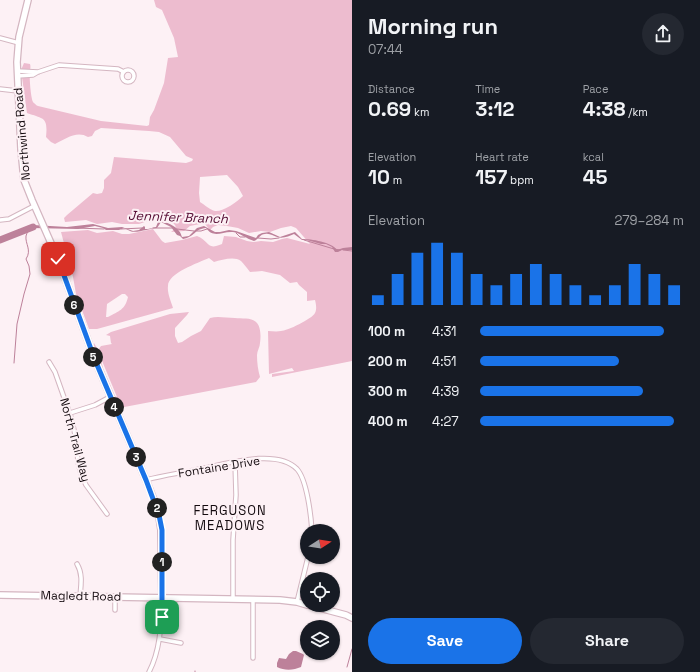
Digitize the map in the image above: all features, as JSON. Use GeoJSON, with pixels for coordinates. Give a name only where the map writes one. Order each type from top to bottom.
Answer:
{"type":"FeatureCollection","features":[{"type":"Feature","properties":{"kind":"street","name":"Northwind Road"},"geometry":{"type":"LineString","coordinates":[[28,0],[18,43],[17,74],[20,142],[26,185],[58,259],[85,336],[158,510],[161,525],[162,598],[160,640],[156,656],[149,672]]}},
{"type":"Feature","properties":{"kind":"street"},"geometry":{"type":"LineString","coordinates":[[0,38],[18,43]]}},
{"type":"Feature","properties":{"kind":"street"},"geometry":{"type":"LineString","coordinates":[[17,74],[38,72],[59,65],[118,69],[124,72]]}},
{"type":"Feature","properties":{"kind":"street"},"geometry":{"type":"LineString","coordinates":[[0,89],[18,91]]}},
{"type":"Feature","properties":{"kind":"street"},"geometry":{"type":"LineString","coordinates":[[0,220],[9,219],[34,206]]}},
{"type":"Feature","properties":{"kind":"street","name":"North Trail Way"},"geometry":{"type":"LineString","coordinates":[[49,362],[56,372],[70,413],[74,428],[81,474],[86,485],[107,514]]}},
{"type":"Feature","properties":{"kind":"street"},"geometry":{"type":"LineString","coordinates":[[70,413],[94,405],[110,397]]}},
{"type":"Feature","properties":{"kind":"street","name":"Fontaine Drive"},"geometry":{"type":"LineString","coordinates":[[146,480],[249,459],[270,459],[283,461],[294,466],[301,474],[311,524]]}},
{"type":"Feature","properties":{"kind":"street"},"geometry":{"type":"LineString","coordinates":[[233,599],[233,540],[236,495],[235,462]]}},
{"type":"Feature","properties":{"kind":"street"},"geometry":{"type":"LineString","coordinates":[[77,564],[81,575],[80,596]]}},
{"type":"Feature","properties":{"kind":"street"},"geometry":{"type":"LineString","coordinates":[[297,602],[306,564]]}},
{"type":"Feature","properties":{"kind":"street","name":"Magledt Road"},"geometry":{"type":"LineString","coordinates":[[0,595],[253,599],[300,603]]}},
{"type":"Feature","properties":{"kind":"street"},"geometry":{"type":"LineString","coordinates":[[115,597],[115,610]]}},
{"type":"Feature","properties":{"kind":"street"},"geometry":{"type":"LineString","coordinates":[[253,599],[253,658]]}},
{"type":"Feature","properties":{"kind":"street","name":"Magledt Road"},"geometry":{"type":"LineString","coordinates":[[335,612],[352,618]]}},
{"type":"Feature","properties":{"kind":"street"},"geometry":{"type":"LineString","coordinates":[[160,640],[181,643]]}},
{"type":"Feature","properties":{"kind":"shaded area"},"geometry":{"type":"Polygon","coordinates":[[[154,0],[352,0],[352,361],[272,377],[272,374],[294,371],[292,368],[269,374],[268,331],[288,329],[309,318],[316,311],[315,300],[307,301],[307,292],[297,282],[290,283],[280,275],[262,271],[250,272],[241,261],[235,259],[214,262],[209,258],[178,273],[169,281],[168,286],[173,308],[97,329],[89,329],[76,294],[61,232],[88,230],[97,233],[113,231],[122,234],[129,234],[153,229],[165,243],[197,236],[210,246],[217,246],[222,244],[224,236],[236,237],[253,242],[273,242],[287,238],[310,244],[296,228],[291,226],[270,232],[261,231],[249,233],[238,228],[218,225],[210,230],[205,224],[200,224],[190,226],[184,231],[171,232],[176,228],[175,225],[169,219],[159,217],[139,224],[122,224],[112,222],[97,224],[86,220],[65,222],[64,218],[93,193],[102,193],[104,188],[104,180],[111,173],[114,157],[186,163],[192,161],[193,159],[186,156],[170,137],[159,132],[101,128],[95,131],[92,136],[88,137],[80,134],[55,144],[51,142],[46,137],[46,126],[44,120],[27,113],[21,70],[24,63],[30,64],[32,97],[33,102],[37,106],[101,121],[147,126],[149,125],[150,117],[164,83],[168,58],[178,57],[174,38],[162,10],[156,7],[154,0]],[[227,175],[200,177],[200,202],[211,210],[222,210],[243,196],[238,187],[227,175]],[[122,294],[107,304],[106,317],[118,311],[125,305],[128,297],[125,294],[122,294]]]}},
{"type":"Feature","properties":{"kind":"shaded area","name":"Jennifer Branch"},"geometry":{"type":"Polygon","coordinates":[[[161,221],[176,227],[182,237],[189,236],[197,228],[204,226],[215,232],[229,230],[236,231],[256,238],[262,233],[269,232],[280,237],[295,232],[302,239],[316,240],[326,243],[337,250],[352,247],[352,250],[335,252],[332,247],[326,244],[302,240],[294,234],[281,238],[263,234],[254,241],[233,232],[215,234],[206,228],[199,230],[190,237],[183,239],[177,235],[171,227],[161,222],[157,228],[136,232],[130,231],[124,228],[119,230],[106,230],[95,226],[78,229],[32,228],[10,235],[0,242],[0,240],[9,234],[33,225],[67,227],[93,224],[108,228],[122,227],[133,231],[139,230],[144,226],[145,229],[156,227],[158,222],[161,221]]]}},
{"type":"Feature","properties":{"kind":"shaded area"},"geometry":{"type":"Polygon","coordinates":[[[189,312],[175,328],[175,336],[178,343],[201,331],[210,318],[246,318],[254,320],[259,326],[260,332],[260,344],[257,355],[260,377],[256,382],[119,408],[103,375],[94,351],[94,343],[98,350],[101,346],[112,344],[110,336],[106,335],[111,332],[170,314],[189,312]],[[100,356],[103,368],[115,396],[117,397],[100,356]]]}},
{"type":"Feature","properties":{"kind":"shaded area"},"geometry":{"type":"Polygon","coordinates":[[[293,651],[300,653],[300,660],[303,660],[301,667],[289,670],[277,667],[279,658],[286,659],[293,651]]]}},
{"type":"Feature","properties":{"kind":"waterway","name":"Jennifer Branch"},"geometry":{"type":"LineString","coordinates":[[0,240],[33,227]]}},
{"type":"Feature","properties":{"kind":"waterway","name":"Jennifer Branch"},"geometry":{"type":"LineString","coordinates":[[75,228],[104,229]]}},
{"type":"Feature","properties":{"kind":"waterway","name":"Jennifer Branch"},"geometry":{"type":"LineString","coordinates":[[121,229],[142,228]]}},
{"type":"Feature","properties":{"kind":"waterway","name":"Jennifer Branch"},"geometry":{"type":"LineString","coordinates":[[153,228],[172,228]]}},
{"type":"Feature","properties":{"kind":"waterway"},"geometry":{"type":"LineString","coordinates":[[14,363],[17,324],[30,274],[26,259],[28,256],[26,239],[28,229]]}},
{"type":"Feature","properties":{"kind":"waterway","name":"Jennifer Branch"},"geometry":{"type":"LineString","coordinates":[[177,229],[194,231]]}},
{"type":"Feature","properties":{"kind":"waterway","name":"Jennifer Branch"},"geometry":{"type":"LineString","coordinates":[[197,231],[207,229]]}},
{"type":"Feature","properties":{"kind":"waterway","name":"Jennifer Branch"},"geometry":{"type":"LineString","coordinates":[[236,233],[240,237],[245,237]]}},
{"type":"Feature","properties":{"kind":"waterway","name":"Jennifer Branch"},"geometry":{"type":"LineString","coordinates":[[258,238],[279,238]]}},
{"type":"Feature","properties":{"kind":"waterway","name":"Jennifer Branch"},"geometry":{"type":"LineString","coordinates":[[304,240],[340,250]]}},
{"type":"Feature","properties":{"kind":"waterway","name":"Jennifer Branch"},"geometry":{"type":"LineString","coordinates":[[343,250],[352,251]]}},
{"type":"Feature","properties":{"kind":"waterway"},"geometry":{"type":"LineString","coordinates":[[347,667],[352,649]]}},
{"type":"Feature","properties":{"kind":"district","name":"FERGUSON MEADOWS"},"geometry":{"type":"Point","coordinates":[230,518]}},
{"type":"Feature","properties":{"kind":"route"},"geometry":{"type":"LineString","coordinates":[[58,259],[81,326],[146,480],[159,515],[162,530],[162,617]]}}]}
